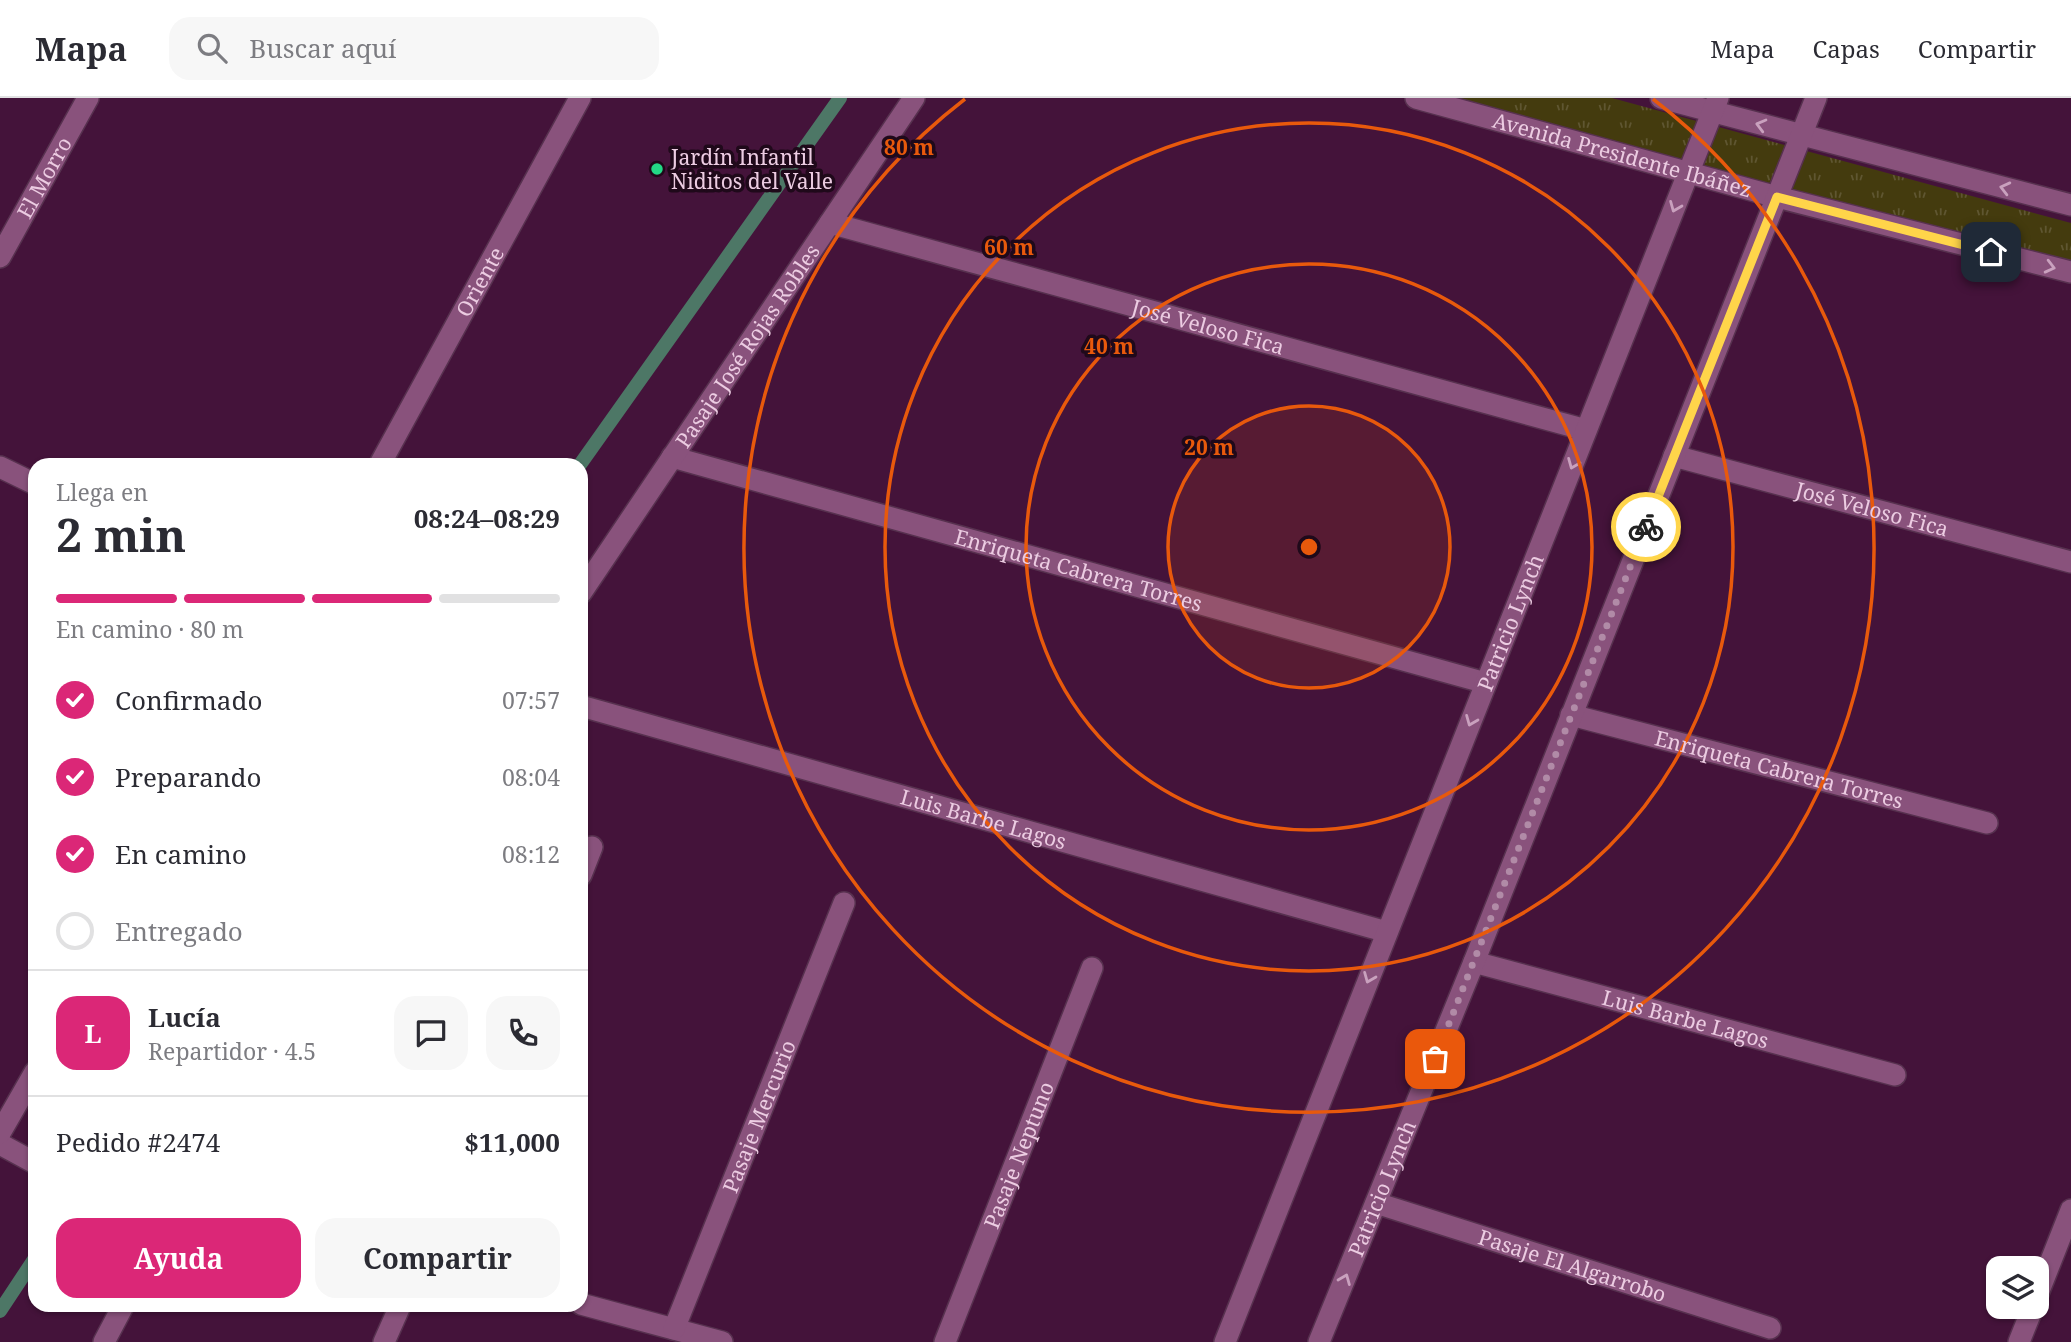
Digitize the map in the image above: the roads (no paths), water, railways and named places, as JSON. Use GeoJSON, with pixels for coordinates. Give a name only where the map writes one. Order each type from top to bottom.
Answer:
{"type":"FeatureCollection","features":[{"type":"Feature","properties":{"kind":"street","name":"El Morro"},"geometry":{"type":"LineString","coordinates":[[0,257],[88,98]]}},
{"type":"Feature","properties":{"kind":"street","name":"Oriente"},"geometry":{"type":"LineString","coordinates":[[383,458],[580,98]]}},
{"type":"Feature","properties":{"kind":"street","name":"Pasaje José Rojas Robles"},"geometry":{"type":"LineString","coordinates":[[588,583],[914,98]]}},
{"type":"Feature","properties":{"kind":"street","name":"Avenida Presidente Ibáñez"},"geometry":{"type":"LineString","coordinates":[[1416,98],[1777,197],[2071,272]]}},
{"type":"Feature","properties":{"kind":"street"},"geometry":{"type":"LineString","coordinates":[[1661,98],[1716,105],[1801,136],[2071,205]]}},
{"type":"Feature","properties":{"kind":"street","name":"Patricio Lynch"},"geometry":{"type":"LineString","coordinates":[[1319,1342],[1474,962],[1816,98]]}},
{"type":"Feature","properties":{"kind":"street","name":"Patricio Lynch"},"geometry":{"type":"LineString","coordinates":[[1225,1342],[1716,105]]}},
{"type":"Feature","properties":{"kind":"street","name":"José Veloso Fica"},"geometry":{"type":"LineString","coordinates":[[830,223],[1586,430]]}},
{"type":"Feature","properties":{"kind":"street","name":"José Veloso Fica"},"geometry":{"type":"LineString","coordinates":[[1674,456],[2071,562]]}},
{"type":"Feature","properties":{"kind":"street","name":"Enriqueta Cabrera Torres"},"geometry":{"type":"LineString","coordinates":[[672,457],[1486,683]]}},
{"type":"Feature","properties":{"kind":"street"},"geometry":{"type":"LineString","coordinates":[[0,467],[28,481]]}},
{"type":"Feature","properties":{"kind":"street","name":"Luis Barbe Lagos"},"geometry":{"type":"LineString","coordinates":[[588,708],[1387,932]]}},
{"type":"Feature","properties":{"kind":"street","name":"Enriqueta Cabrera Torres"},"geometry":{"type":"LineString","coordinates":[[1571,715],[1987,823]]}},
{"type":"Feature","properties":{"kind":"street"},"geometry":{"type":"LineString","coordinates":[[588,857],[592,847]]}},
{"type":"Feature","properties":{"kind":"street","name":"Pasaje Mercurio"},"geometry":{"type":"LineString","coordinates":[[669,1333],[844,903]]}},
{"type":"Feature","properties":{"kind":"street","name":"Luis Barbe Lagos"},"geometry":{"type":"LineString","coordinates":[[1474,962],[1895,1075]]}},
{"type":"Feature","properties":{"kind":"street","name":"Pasaje Neptuno"},"geometry":{"type":"LineString","coordinates":[[945,1342],[1092,968]]}},
{"type":"Feature","properties":{"kind":"street"},"geometry":{"type":"LineString","coordinates":[[0,1133],[28,1084]]}},
{"type":"Feature","properties":{"kind":"street"},"geometry":{"type":"LineString","coordinates":[[0,1144],[28,1159]]}},
{"type":"Feature","properties":{"kind":"street","name":"Pasaje El Algarrobo"},"geometry":{"type":"LineString","coordinates":[[1376,1203],[1770,1328]]}},
{"type":"Feature","properties":{"kind":"street"},"geometry":{"type":"LineString","coordinates":[[2049,1266],[2071,1210]]}},
{"type":"Feature","properties":{"kind":"street"},"geometry":{"type":"LineString","coordinates":[[588,1306],[669,1333],[722,1342]]}},
{"type":"Feature","properties":{"kind":"street"},"geometry":{"type":"LineString","coordinates":[[104,1342],[120,1312]]}},
{"type":"Feature","properties":{"kind":"street"},"geometry":{"type":"LineString","coordinates":[[384,1342],[397,1312]]}},
{"type":"Feature","properties":{"kind":"street"},"geometry":{"type":"LineString","coordinates":[[2019,1342],[2028,1319]]}},
{"type":"Feature","properties":{"kind":"waterway"},"geometry":{"type":"LineString","coordinates":[[585,458],[840,98]]}},
{"type":"Feature","properties":{"kind":"waterway"},"geometry":{"type":"LineString","coordinates":[[0,1311],[28,1269]]}},
{"type":"Feature","properties":{"kind":"place","name":"Jardín Infantil Niditos del Valle"},"geometry":{"type":"Point","coordinates":[657,169]}}]}
